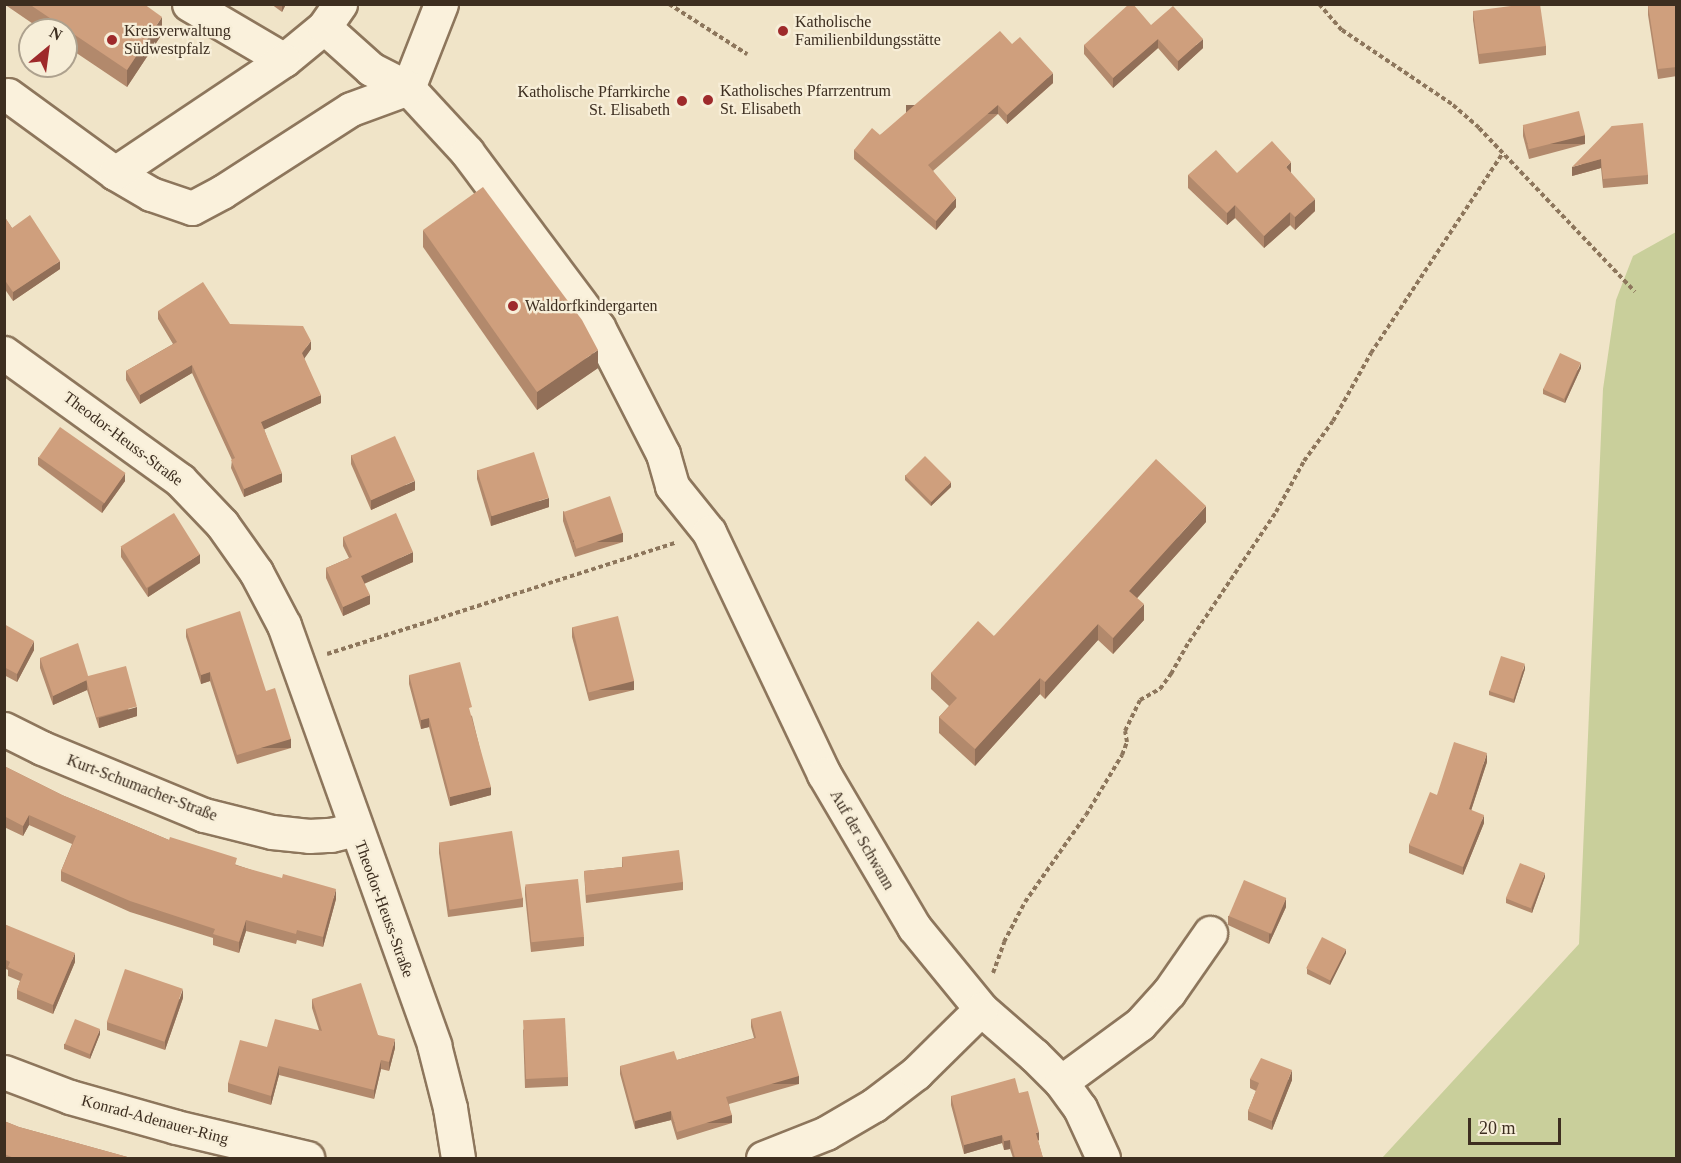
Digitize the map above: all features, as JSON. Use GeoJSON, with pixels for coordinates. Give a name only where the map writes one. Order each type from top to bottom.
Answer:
{"type":"FeatureCollection","features":[{"type":"Feature","properties":{"kind":"street"},"geometry":{"type":"LineString","coordinates":[[189,4],[284,60]]}},
{"type":"Feature","properties":{"kind":"street"},"geometry":{"type":"LineString","coordinates":[[8,95],[115,173],[151,194],[192,208],[222,192],[351,109],[408,88],[441,4]]}},
{"type":"Feature","properties":{"kind":"street"},"geometry":{"type":"LineString","coordinates":[[115,173],[284,60],[332,16],[371,69],[408,88]]}},
{"type":"Feature","properties":{"kind":"street","name":"Auf der Schwann"},"geometry":{"type":"LineString","coordinates":[[408,88],[467,152],[598,327],[663,454],[672,486],[709,532],[824,774],[914,927],[981,1009],[1061,1082],[1080,1108],[1103,1158]]}},
{"type":"Feature","properties":{"kind":"street","name":"Theodor-Heuss-Straße"},"geometry":{"type":"LineString","coordinates":[[4,353],[180,480],[222,524],[256,572],[284,625],[434,1045],[450,1108],[458,1158]]}},
{"type":"Feature","properties":{"kind":"street","name":"Kurt-Schumacher-Straße"},"geometry":{"type":"LineString","coordinates":[[4,729],[42,748],[204,815],[272,832],[309,836],[331,835],[355,829]]}},
{"type":"Feature","properties":{"kind":"street"},"geometry":{"type":"LineString","coordinates":[[1061,1082],[1140,1024],[1169,993],[1210,933]]}},
{"type":"Feature","properties":{"kind":"street"},"geometry":{"type":"LineString","coordinates":[[763,1158],[826,1133],[874,1105],[916,1073],[981,1009]]}},
{"type":"Feature","properties":{"kind":"street","name":"Konrad-Adenauer-Ring"},"geometry":{"type":"LineString","coordinates":[[4,1072],[70,1097],[165,1124],[308,1158]]}},
{"type":"Feature","properties":{"kind":"path"},"geometry":{"type":"LineString","coordinates":[[669,4],[747,54]]}},
{"type":"Feature","properties":{"kind":"path"},"geometry":{"type":"LineString","coordinates":[[1319,4],[1342,30],[1453,105],[1503,153],[1635,292]]}},
{"type":"Feature","properties":{"kind":"path"},"geometry":{"type":"LineString","coordinates":[[981,1009],[1004,942],[1020,912],[1122,755],[1127,742],[1125,731],[1140,700],[1160,689],[1171,674],[1189,642],[1276,512],[1304,461],[1333,421],[1371,353],[1503,153]]}},
{"type":"Feature","properties":{"kind":"path"},"geometry":{"type":"LineString","coordinates":[[297,664],[709,532]]}},
{"type":"Feature","properties":{"kind":"green space"},"geometry":{"type":"Polygon","coordinates":[[[1676,232],[1676,1158],[1382,1158],[1579,944],[1603,389],[1616,300],[1633,256],[1676,232]]]}},
{"type":"Feature","properties":{"kind":"building","name":"Kreisverwaltung Südwestpfalz"},"geometry":{"type":"Polygon","coordinates":[[[29,4],[144,4],[162,17],[127,70],[78,37],[78,18],[50,18],[29,4]]]}},
{"type":"Feature","properties":{"kind":"building"},"geometry":{"type":"Polygon","coordinates":[[[1129,4],[1133,4],[1151,25],[1173,6],[1203,39],[1178,61],[1158,39],[1113,78],[1084,45],[1129,4]]]}},
{"type":"Feature","properties":{"kind":"building"},"geometry":{"type":"Polygon","coordinates":[[[1540,4],[1546,46],[1479,54],[1473,11],[1540,4]]]}},
{"type":"Feature","properties":{"kind":"building"},"geometry":{"type":"Polygon","coordinates":[[[1677,4],[1677,67],[1658,69],[1648,5],[1677,4]]]}},
{"type":"Feature","properties":{"kind":"building"},"geometry":{"type":"Polygon","coordinates":[[[1000,31],[1012,44],[1020,37],[1053,73],[1007,115],[998,105],[928,165],[956,198],[936,221],[854,150],[872,128],[880,135],[1000,31]]]}},
{"type":"Feature","properties":{"kind":"building"},"geometry":{"type":"Polygon","coordinates":[[[1579,111],[1585,135],[1529,149],[1523,125],[1579,111]]]}},
{"type":"Feature","properties":{"kind":"building"},"geometry":{"type":"Polygon","coordinates":[[[1643,123],[1648,175],[1603,179],[1601,159],[1572,167],[1612,126],[1643,123]]]}},
{"type":"Feature","properties":{"kind":"building"},"geometry":{"type":"Polygon","coordinates":[[[1272,141],[1291,162],[1286,167],[1315,199],[1295,217],[1290,212],[1264,236],[1235,205],[1227,213],[1188,175],[1216,150],[1237,173],[1272,141]]]}},
{"type":"Feature","properties":{"kind":"building","name":"Waldorfkindergarten"},"geometry":{"type":"Polygon","coordinates":[[[483,187],[582,320],[598,350],[537,392],[423,230],[483,187]]]}},
{"type":"Feature","properties":{"kind":"building"},"geometry":{"type":"Polygon","coordinates":[[[30,215],[60,261],[13,292],[4,279],[4,216],[12,228],[30,215]]]}},
{"type":"Feature","properties":{"kind":"building"},"geometry":{"type":"Polygon","coordinates":[[[203,282],[230,324],[303,326],[311,341],[302,353],[321,395],[261,422],[282,473],[244,489],[231,460],[235,458],[192,365],[140,395],[126,371],[177,342],[158,311],[203,282]]]}},
{"type":"Feature","properties":{"kind":"building"},"geometry":{"type":"Polygon","coordinates":[[[1560,353],[1581,363],[1564,399],[1543,389],[1560,353]]]}},
{"type":"Feature","properties":{"kind":"building"},"geometry":{"type":"Polygon","coordinates":[[[60,427],[126,473],[104,503],[39,457],[60,427]]]}},
{"type":"Feature","properties":{"kind":"building"},"geometry":{"type":"Polygon","coordinates":[[[395,436],[415,481],[371,500],[351,456],[395,436]]]}},
{"type":"Feature","properties":{"kind":"building"},"geometry":{"type":"Polygon","coordinates":[[[534,452],[549,498],[492,516],[477,471],[534,452]]]}},
{"type":"Feature","properties":{"kind":"building"},"geometry":{"type":"Polygon","coordinates":[[[925,456],[951,482],[931,502],[905,476],[925,456]]]}},
{"type":"Feature","properties":{"kind":"building"},"geometry":{"type":"Polygon","coordinates":[[[1156,459],[1206,506],[1129,591],[1144,604],[1113,638],[1098,624],[1045,682],[1040,678],[975,749],[939,717],[957,698],[931,673],[978,621],[994,636],[1156,459]]]}},
{"type":"Feature","properties":{"kind":"building"},"geometry":{"type":"Polygon","coordinates":[[[610,496],[623,533],[576,549],[564,512],[610,496]]]}},
{"type":"Feature","properties":{"kind":"building"},"geometry":{"type":"Polygon","coordinates":[[[174,513],[200,555],[147,588],[121,546],[174,513]]]}},
{"type":"Feature","properties":{"kind":"building"},"geometry":{"type":"Polygon","coordinates":[[[396,513],[413,552],[361,576],[370,595],[343,607],[326,568],[352,557],[343,537],[396,513]]]}},
{"type":"Feature","properties":{"kind":"building"},"geometry":{"type":"Polygon","coordinates":[[[240,611],[266,691],[275,688],[291,739],[237,755],[210,672],[201,675],[186,629],[240,611]]]}},
{"type":"Feature","properties":{"kind":"building"},"geometry":{"type":"Polygon","coordinates":[[[618,616],[634,681],[589,692],[572,627],[618,616]]]}},
{"type":"Feature","properties":{"kind":"building"},"geometry":{"type":"Polygon","coordinates":[[[4,624],[34,641],[17,674],[4,667],[4,624]]]}},
{"type":"Feature","properties":{"kind":"building"},"geometry":{"type":"Polygon","coordinates":[[[78,643],[89,679],[53,696],[40,658],[78,643]]]}},
{"type":"Feature","properties":{"kind":"building"},"geometry":{"type":"Polygon","coordinates":[[[1501,656],[1525,664],[1513,699],[1490,691],[1501,656]]]}},
{"type":"Feature","properties":{"kind":"building"},"geometry":{"type":"Polygon","coordinates":[[[460,662],[472,707],[469,708],[491,787],[450,797],[429,718],[421,720],[409,675],[460,662]]]}},
{"type":"Feature","properties":{"kind":"building"},"geometry":{"type":"Polygon","coordinates":[[[126,666],[137,707],[96,717],[85,677],[126,666]]]}},
{"type":"Feature","properties":{"kind":"building"},"geometry":{"type":"Polygon","coordinates":[[[1454,742],[1487,753],[1469,809],[1484,815],[1463,867],[1409,845],[1430,792],[1437,795],[1454,742]]]}},
{"type":"Feature","properties":{"kind":"building"},"geometry":{"type":"Polygon","coordinates":[[[4,766],[62,795],[169,840],[170,837],[237,858],[235,865],[282,878],[283,874],[336,889],[323,937],[297,930],[296,934],[246,920],[239,942],[213,934],[215,929],[130,901],[61,871],[76,836],[29,815],[23,826],[4,816],[4,766]]]}},
{"type":"Feature","properties":{"kind":"building"},"geometry":{"type":"Polygon","coordinates":[[[512,831],[523,898],[450,910],[439,843],[512,831]]]}},
{"type":"Feature","properties":{"kind":"building"},"geometry":{"type":"Polygon","coordinates":[[[679,850],[683,882],[586,895],[584,871],[623,867],[622,857],[679,850]]]}},
{"type":"Feature","properties":{"kind":"building"},"geometry":{"type":"Polygon","coordinates":[[[1520,863],[1545,873],[1531,908],[1506,898],[1520,863]]]}},
{"type":"Feature","properties":{"kind":"building"},"geometry":{"type":"Polygon","coordinates":[[[578,879],[584,937],[531,942],[525,885],[578,879]]]}},
{"type":"Feature","properties":{"kind":"building"},"geometry":{"type":"Polygon","coordinates":[[[1244,880],[1286,898],[1271,934],[1229,916],[1244,880]]]}},
{"type":"Feature","properties":{"kind":"building"},"geometry":{"type":"Polygon","coordinates":[[[4,924],[75,953],[53,1005],[17,990],[23,974],[8,967],[10,962],[4,959],[4,924]]]}},
{"type":"Feature","properties":{"kind":"building"},"geometry":{"type":"Polygon","coordinates":[[[1322,937],[1346,949],[1330,980],[1306,968],[1322,937]]]}},
{"type":"Feature","properties":{"kind":"building"},"geometry":{"type":"Polygon","coordinates":[[[125,969],[183,989],[164,1042],[107,1022],[125,969]]]}},
{"type":"Feature","properties":{"kind":"building"},"geometry":{"type":"Polygon","coordinates":[[[361,983],[378,1035],[395,1039],[389,1062],[381,1060],[374,1090],[279,1066],[271,1096],[228,1083],[240,1040],[267,1047],[275,1019],[322,1031],[312,999],[361,983]]]}},
{"type":"Feature","properties":{"kind":"building"},"geometry":{"type":"Polygon","coordinates":[[[781,1011],[799,1076],[726,1097],[732,1115],[677,1132],[671,1111],[635,1121],[620,1066],[674,1051],[677,1060],[756,1038],[751,1019],[781,1011]]]}},
{"type":"Feature","properties":{"kind":"building"},"geometry":{"type":"Polygon","coordinates":[[[565,1018],[568,1077],[526,1079],[523,1020],[565,1018]]]}},
{"type":"Feature","properties":{"kind":"building"},"geometry":{"type":"Polygon","coordinates":[[[75,1019],[100,1029],[90,1054],[65,1044],[75,1019]]]}},
{"type":"Feature","properties":{"kind":"building"},"geometry":{"type":"Polygon","coordinates":[[[1261,1058],[1292,1070],[1272,1121],[1248,1111],[1259,1083],[1250,1079],[1261,1058]]]}},
{"type":"Feature","properties":{"kind":"building"},"geometry":{"type":"Polygon","coordinates":[[[1015,1078],[1019,1093],[1028,1091],[1043,1158],[1015,1158],[1010,1140],[1004,1141],[1002,1135],[964,1145],[951,1096],[1015,1078]]]}},
{"type":"Feature","properties":{"kind":"building"},"geometry":{"type":"Polygon","coordinates":[[[4,1121],[131,1158],[14,1158],[4,1154],[4,1121]]]}},
{"type":"Feature","properties":{"kind":"place","name":"Katholische Familienbildungsstätte"},"geometry":{"type":"Point","coordinates":[783,31]}},
{"type":"Feature","properties":{"kind":"place","name":"Kreisverwaltung Südwestpfalz"},"geometry":{"type":"Point","coordinates":[112,40]}},
{"type":"Feature","properties":{"kind":"place","name":"Katholisches Pfarrzentrum St. Elisabeth"},"geometry":{"type":"Point","coordinates":[708,100]}},
{"type":"Feature","properties":{"kind":"place","name":"Katholische Pfarrkirche St. Elisabeth"},"geometry":{"type":"Point","coordinates":[682,101]}},
{"type":"Feature","properties":{"kind":"place","name":"Waldorfkindergarten"},"geometry":{"type":"Point","coordinates":[513,306]}}]}
